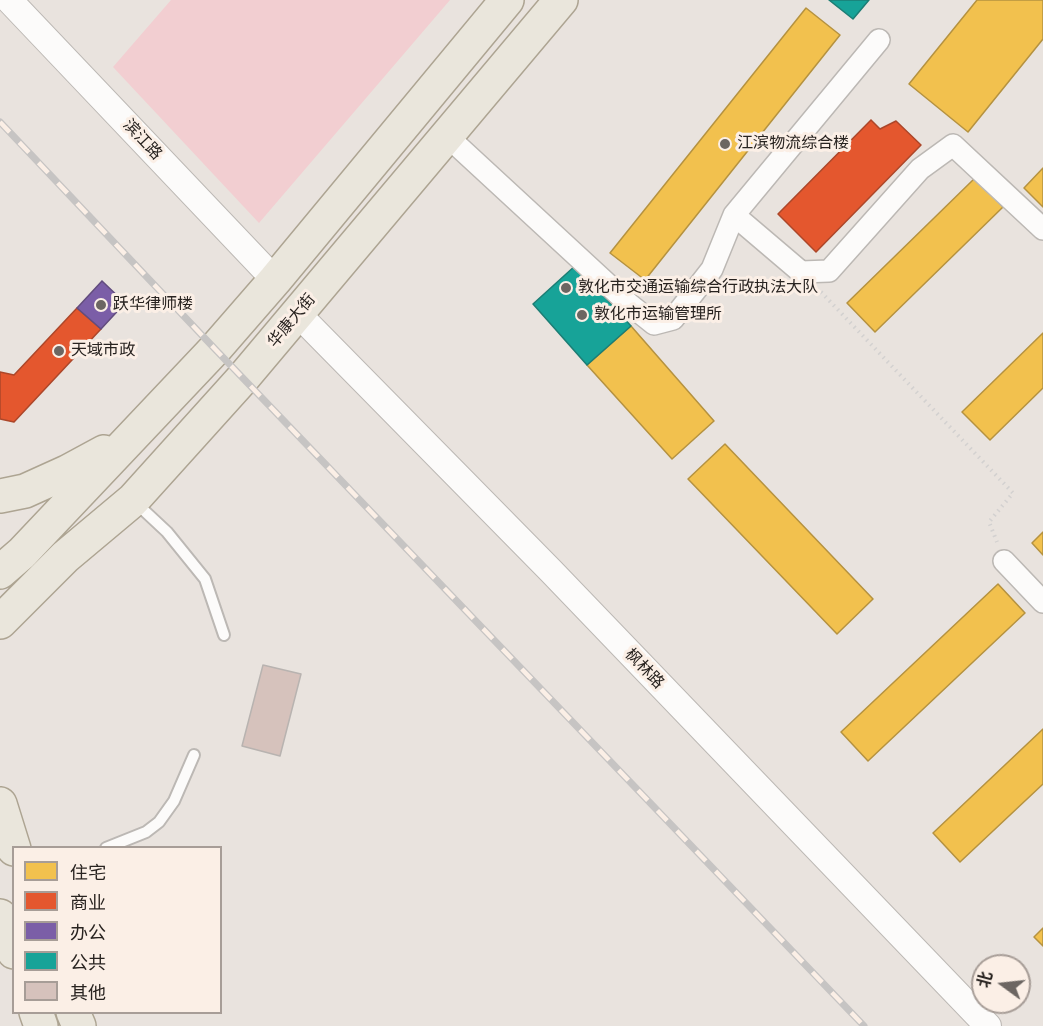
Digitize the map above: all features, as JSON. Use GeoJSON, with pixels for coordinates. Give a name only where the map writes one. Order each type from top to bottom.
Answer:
{"type":"FeatureCollection","features":[{"type":"Feature","properties":{"kind":"main road","name":"华康大街"},"geometry":{"type":"LineString","coordinates":[[0,621],[65,557],[133,500],[298,314],[561,0]]}},
{"type":"Feature","properties":{"kind":"main road"},"geometry":{"type":"LineString","coordinates":[[0,572],[22,553],[215,349],[275,280],[499,3]]}},
{"type":"Feature","properties":{"kind":"main road"},"geometry":{"type":"LineString","coordinates":[[0,496],[25,491],[130,438]]}},
{"type":"Feature","properties":{"kind":"main road"},"geometry":{"type":"LineString","coordinates":[[0,804],[13,846]]}},
{"type":"Feature","properties":{"kind":"main road"},"geometry":{"type":"LineString","coordinates":[[0,916],[12,947]]}},
{"type":"Feature","properties":{"kind":"street","name":"滨江路"},"geometry":{"type":"LineString","coordinates":[[9,0],[275,280]]}},
{"type":"Feature","properties":{"kind":"street"},"geometry":{"type":"LineString","coordinates":[[447,136],[629,304],[654,324],[673,319],[712,269],[734,215],[879,40]]}},
{"type":"Feature","properties":{"kind":"street"},"geometry":{"type":"LineString","coordinates":[[734,215],[801,272],[829,271],[920,169],[953,145],[1043,229]]}},
{"type":"Feature","properties":{"kind":"street","name":"枫林路"},"geometry":{"type":"LineString","coordinates":[[298,314],[551,571],[988,1026]]}},
{"type":"Feature","properties":{"kind":"street"},"geometry":{"type":"LineString","coordinates":[[1004,561],[1043,602]]}},
{"type":"Feature","properties":{"kind":"lane"},"geometry":{"type":"LineString","coordinates":[[133,500],[167,532],[205,579],[224,635]]}},
{"type":"Feature","properties":{"kind":"lane"},"geometry":{"type":"LineString","coordinates":[[111,846],[146,832],[159,822],[174,801],[194,755]]}},
{"type":"Feature","properties":{"kind":"path"},"geometry":{"type":"LineString","coordinates":[[801,272],[1013,493],[989,522],[1004,561]]}},
{"type":"Feature","properties":{"kind":"shaded area"},"geometry":{"type":"Polygon","coordinates":[[[171,0],[450,0],[259,223],[113,67],[171,0]]]}},
{"type":"Feature","properties":{"kind":"building: 住宅"},"geometry":{"type":"Polygon","coordinates":[[[977,0],[1043,0],[1043,39],[968,132],[909,84],[977,0]]]}},
{"type":"Feature","properties":{"kind":"building: 住宅","name":"江滨物流综合楼"},"geometry":{"type":"Polygon","coordinates":[[[806,8],[840,35],[645,280],[610,253],[806,8]]]}},
{"type":"Feature","properties":{"kind":"building: 住宅"},"geometry":{"type":"Polygon","coordinates":[[[1043,168],[1043,207],[1024,188],[1043,168]]]}},
{"type":"Feature","properties":{"kind":"building: 住宅"},"geometry":{"type":"Polygon","coordinates":[[[975,178],[1003,207],[875,332],[847,303],[975,178]]]}},
{"type":"Feature","properties":{"kind":"building: 住宅"},"geometry":{"type":"Polygon","coordinates":[[[631,326],[714,421],[672,459],[587,365],[631,326]]]}},
{"type":"Feature","properties":{"kind":"building: 住宅"},"geometry":{"type":"Polygon","coordinates":[[[1043,333],[1043,388],[990,440],[962,412],[1043,333]]]}},
{"type":"Feature","properties":{"kind":"building: 住宅"},"geometry":{"type":"Polygon","coordinates":[[[725,444],[873,599],[837,634],[688,479],[725,444]]]}},
{"type":"Feature","properties":{"kind":"building: 住宅"},"geometry":{"type":"Polygon","coordinates":[[[1043,532],[1043,555],[1032,543],[1043,532]]]}},
{"type":"Feature","properties":{"kind":"building: 住宅"},"geometry":{"type":"Polygon","coordinates":[[[998,584],[1025,613],[868,761],[841,732],[998,584]]]}},
{"type":"Feature","properties":{"kind":"building: 住宅"},"geometry":{"type":"Polygon","coordinates":[[[1043,729],[1043,784],[960,862],[933,833],[1043,729]]]}},
{"type":"Feature","properties":{"kind":"building: 住宅"},"geometry":{"type":"Polygon","coordinates":[[[1043,928],[1043,946],[1034,937],[1043,928]]]}},
{"type":"Feature","properties":{"kind":"building: 商业"},"geometry":{"type":"Polygon","coordinates":[[[871,120],[880,129],[896,121],[921,145],[816,252],[778,214],[871,120]]]}},
{"type":"Feature","properties":{"kind":"building: 商业","name":"天域市政"},"geometry":{"type":"Polygon","coordinates":[[[77,308],[101,329],[14,422],[0,419],[0,372],[14,375],[77,308]]]}},
{"type":"Feature","properties":{"kind":"building: 办公","name":"跃华律师楼"},"geometry":{"type":"Polygon","coordinates":[[[102,281],[125,303],[101,329],[77,308],[102,281]]]}},
{"type":"Feature","properties":{"kind":"building: 公共"},"geometry":{"type":"Polygon","coordinates":[[[829,0],[869,0],[853,19],[829,0]]]}},
{"type":"Feature","properties":{"kind":"building: 公共","name":"敦化市运输管理所"},"geometry":{"type":"Polygon","coordinates":[[[576,265],[631,326],[587,365],[533,304],[576,265]]]}},
{"type":"Feature","properties":{"kind":"building: 其他"},"geometry":{"type":"Polygon","coordinates":[[[263,665],[301,674],[280,756],[242,746],[263,665]]]}},
{"type":"Feature","properties":{"kind":"railway"},"geometry":{"type":"LineString","coordinates":[[0,122],[864,1026]]}},
{"type":"Feature","properties":{"kind":"place","name":"江滨物流综合楼"},"geometry":{"type":"Point","coordinates":[725,144]}},
{"type":"Feature","properties":{"kind":"place","name":"敦化市交通运输综合行政执法大队"},"geometry":{"type":"Point","coordinates":[566,288]}},
{"type":"Feature","properties":{"kind":"place","name":"跃华律师楼"},"geometry":{"type":"Point","coordinates":[101,305]}},
{"type":"Feature","properties":{"kind":"place","name":"敦化市运输管理所"},"geometry":{"type":"Point","coordinates":[582,315]}},
{"type":"Feature","properties":{"kind":"place","name":"天域市政"},"geometry":{"type":"Point","coordinates":[59,351]}}]}
